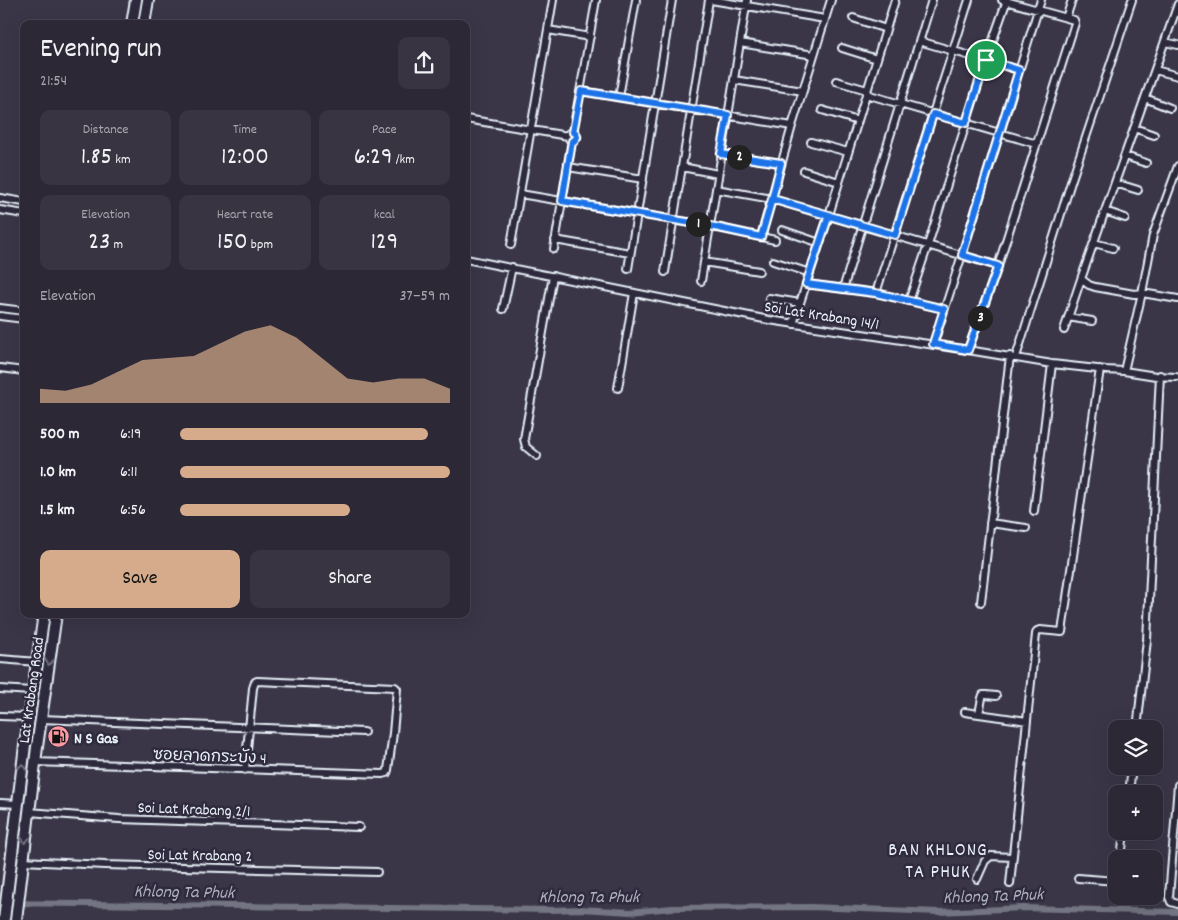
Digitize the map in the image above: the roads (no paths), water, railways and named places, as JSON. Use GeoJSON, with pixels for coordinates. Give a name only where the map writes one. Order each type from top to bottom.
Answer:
{"type":"FeatureCollection","features":[{"type":"Feature","properties":{"kind":"main road"},"geometry":{"type":"LineString","coordinates":[[133,20],[136,0]]}},
{"type":"Feature","properties":{"kind":"main road"},"geometry":{"type":"LineString","coordinates":[[145,20],[148,0]]}},
{"type":"Feature","properties":{"kind":"main road","name":"Lat Krabang Road"},"geometry":{"type":"LineString","coordinates":[[4,920],[32,691],[43,618]]}},
{"type":"Feature","properties":{"kind":"main road","name":"Lat Krabang Road"},"geometry":{"type":"LineString","coordinates":[[16,920],[35,762],[55,618]]}},
{"type":"Feature","properties":{"kind":"street"},"geometry":{"type":"LineString","coordinates":[[511,245],[554,0]]}},
{"type":"Feature","properties":{"kind":"street"},"geometry":{"type":"LineString","coordinates":[[554,249],[568,167],[571,136],[581,91],[596,0]]}},
{"type":"Feature","properties":{"kind":"street"},"geometry":{"type":"LineString","coordinates":[[619,97],[636,0]]}},
{"type":"Feature","properties":{"kind":"street"},"geometry":{"type":"LineString","coordinates":[[628,269],[672,0]]}},
{"type":"Feature","properties":{"kind":"street"},"geometry":{"type":"LineString","coordinates":[[665,272],[710,0],[746,3],[825,19]]}},
{"type":"Feature","properties":{"kind":"street"},"geometry":{"type":"LineString","coordinates":[[761,237],[802,91],[831,0]]}},
{"type":"Feature","properties":{"kind":"street"},"geometry":{"type":"LineString","coordinates":[[793,324],[829,215],[895,0]]}},
{"type":"Feature","properties":{"kind":"street"},"geometry":{"type":"LineString","coordinates":[[843,289],[932,0]]}},
{"type":"Feature","properties":{"kind":"street"},"geometry":{"type":"LineString","coordinates":[[876,293],[969,0]]}},
{"type":"Feature","properties":{"kind":"street"},"geometry":{"type":"LineString","coordinates":[[909,301],[1005,0],[1074,20],[1075,23],[998,266],[968,350]]}},
{"type":"Feature","properties":{"kind":"street"},"geometry":{"type":"LineString","coordinates":[[933,344],[1041,0]]}},
{"type":"Feature","properties":{"kind":"street"},"geometry":{"type":"LineString","coordinates":[[1066,18],[1072,0]]}},
{"type":"Feature","properties":{"kind":"street"},"geometry":{"type":"LineString","coordinates":[[981,602],[1013,357],[1132,0]]}},
{"type":"Feature","properties":{"kind":"street"},"geometry":{"type":"LineString","coordinates":[[700,281],[746,3]]}},
{"type":"Feature","properties":{"kind":"street"},"geometry":{"type":"LineString","coordinates":[[1064,330],[1134,128],[1177,13],[1178,4]]}},
{"type":"Feature","properties":{"kind":"street"},"geometry":{"type":"LineString","coordinates":[[853,18],[886,28]]}},
{"type":"Feature","properties":{"kind":"street"},"geometry":{"type":"LineString","coordinates":[[548,30],[590,37]]}},
{"type":"Feature","properties":{"kind":"street"},"geometry":{"type":"LineString","coordinates":[[919,41],[1019,70]]}},
{"type":"Feature","properties":{"kind":"street"},"geometry":{"type":"LineString","coordinates":[[1165,42],[1178,45]]}},
{"type":"Feature","properties":{"kind":"street"},"geometry":{"type":"LineString","coordinates":[[740,43],[814,55]]}},
{"type":"Feature","properties":{"kind":"street"},"geometry":{"type":"LineString","coordinates":[[842,48],[877,59]]}},
{"type":"Feature","properties":{"kind":"street"},"geometry":{"type":"LineString","coordinates":[[1155,70],[1178,76]]}},
{"type":"Feature","properties":{"kind":"street"},"geometry":{"type":"LineString","coordinates":[[734,80],[802,91]]}},
{"type":"Feature","properties":{"kind":"street"},"geometry":{"type":"LineString","coordinates":[[836,81],[900,104],[1037,144]]}},
{"type":"Feature","properties":{"kind":"street"},"geometry":{"type":"LineString","coordinates":[[581,91],[792,126]]}},
{"type":"Feature","properties":{"kind":"street"},"geometry":{"type":"LineString","coordinates":[[1145,98],[1170,108]]}},
{"type":"Feature","properties":{"kind":"street"},"geometry":{"type":"LineString","coordinates":[[822,110],[858,121]]}},
{"type":"Feature","properties":{"kind":"street"},"geometry":{"type":"LineString","coordinates":[[470,120],[571,136]]}},
{"type":"Feature","properties":{"kind":"street"},"geometry":{"type":"LineString","coordinates":[[1134,128],[1154,135]]}},
{"type":"Feature","properties":{"kind":"street"},"geometry":{"type":"LineString","coordinates":[[811,142],[848,152]]}},
{"type":"Feature","properties":{"kind":"street"},"geometry":{"type":"LineString","coordinates":[[721,154],[781,163]]}},
{"type":"Feature","properties":{"kind":"street"},"geometry":{"type":"LineString","coordinates":[[1125,156],[1146,162]]}},
{"type":"Feature","properties":{"kind":"street"},"geometry":{"type":"LineString","coordinates":[[1124,371],[1153,236],[1178,166]]}},
{"type":"Feature","properties":{"kind":"street"},"geometry":{"type":"LineString","coordinates":[[568,167],[643,179]]}},
{"type":"Feature","properties":{"kind":"street"},"geometry":{"type":"LineString","coordinates":[[682,167],[718,174]]}},
{"type":"Feature","properties":{"kind":"street"},"geometry":{"type":"LineString","coordinates":[[804,171],[839,182]]}},
{"type":"Feature","properties":{"kind":"street"},"geometry":{"type":"LineString","coordinates":[[1115,183],[1138,190]]}},
{"type":"Feature","properties":{"kind":"street"},"geometry":{"type":"LineString","coordinates":[[716,189],[772,199],[998,266]]}},
{"type":"Feature","properties":{"kind":"street"},"geometry":{"type":"LineString","coordinates":[[520,194],[710,226],[775,240]]}},
{"type":"Feature","properties":{"kind":"street"},"geometry":{"type":"LineString","coordinates":[[0,198],[20,201]]}},
{"type":"Feature","properties":{"kind":"street"},"geometry":{"type":"LineString","coordinates":[[0,210],[20,213]]}},
{"type":"Feature","properties":{"kind":"street"},"geometry":{"type":"LineString","coordinates":[[1105,211],[1125,218]]}},
{"type":"Feature","properties":{"kind":"street"},"geometry":{"type":"LineString","coordinates":[[782,230],[820,243]]}},
{"type":"Feature","properties":{"kind":"street"},"geometry":{"type":"LineString","coordinates":[[555,240],[630,253]]}},
{"type":"Feature","properties":{"kind":"street"},"geometry":{"type":"LineString","coordinates":[[1094,243],[1113,248]]}},
{"type":"Feature","properties":{"kind":"street","name":"Soi Lat Krabang 14/1"},"geometry":{"type":"LineString","coordinates":[[470,260],[793,324],[933,344],[1052,364],[1176,377]]}},
{"type":"Feature","properties":{"kind":"street"},"geometry":{"type":"LineString","coordinates":[[773,261],[810,273]]}},
{"type":"Feature","properties":{"kind":"street"},"geometry":{"type":"LineString","coordinates":[[704,262],[759,271]]}},
{"type":"Feature","properties":{"kind":"street"},"geometry":{"type":"LineString","coordinates":[[503,309],[512,268]]}},
{"type":"Feature","properties":{"kind":"street"},"geometry":{"type":"LineString","coordinates":[[537,456],[526,447],[524,439],[553,276]]}},
{"type":"Feature","properties":{"kind":"street"},"geometry":{"type":"LineString","coordinates":[[1081,279],[1095,287],[1178,299]]}},
{"type":"Feature","properties":{"kind":"street"},"geometry":{"type":"LineString","coordinates":[[806,284],[876,293],[944,309]]}},
{"type":"Feature","properties":{"kind":"street"},"geometry":{"type":"LineString","coordinates":[[618,388],[634,292]]}},
{"type":"Feature","properties":{"kind":"street"},"geometry":{"type":"LineString","coordinates":[[769,298],[800,303]]}},
{"type":"Feature","properties":{"kind":"street"},"geometry":{"type":"LineString","coordinates":[[0,308],[20,311]]}},
{"type":"Feature","properties":{"kind":"street"},"geometry":{"type":"LineString","coordinates":[[0,316],[20,319]]}},
{"type":"Feature","properties":{"kind":"street"},"geometry":{"type":"LineString","coordinates":[[1068,317],[1092,321]]}},
{"type":"Feature","properties":{"kind":"street"},"geometry":{"type":"LineString","coordinates":[[1034,511],[1052,364]]}},
{"type":"Feature","properties":{"kind":"street"},"geometry":{"type":"LineString","coordinates":[[0,368],[20,370]]}},
{"type":"Feature","properties":{"kind":"street"},"geometry":{"type":"LineString","coordinates":[[1010,884],[1037,630],[1062,632],[1100,369]]}},
{"type":"Feature","properties":{"kind":"street"},"geometry":{"type":"LineString","coordinates":[[1138,720],[1147,640],[1160,376]]}},
{"type":"Feature","properties":{"kind":"street"},"geometry":{"type":"LineString","coordinates":[[990,523],[1026,528]]}},
{"type":"Feature","properties":{"kind":"street"},"geometry":{"type":"LineString","coordinates":[[0,659],[36,662]]}},
{"type":"Feature","properties":{"kind":"street","name":"ซอยลาดกระบัง 4"},"geometry":{"type":"LineString","coordinates":[[35,762],[383,774],[388,770],[397,689],[395,687],[257,681],[253,688],[249,728]]}},
{"type":"Feature","properties":{"kind":"street"},"geometry":{"type":"LineString","coordinates":[[0,689],[32,691]]}},
{"type":"Feature","properties":{"kind":"street"},"geometry":{"type":"LineString","coordinates":[[979,714],[983,695],[996,696]]}},
{"type":"Feature","properties":{"kind":"street"},"geometry":{"type":"LineString","coordinates":[[965,712],[1027,721]]}},
{"type":"Feature","properties":{"kind":"street"},"geometry":{"type":"LineString","coordinates":[[0,716],[29,717]]}},
{"type":"Feature","properties":{"kind":"street"},"geometry":{"type":"LineString","coordinates":[[41,720],[364,732]]}},
{"type":"Feature","properties":{"kind":"street"},"geometry":{"type":"LineString","coordinates":[[244,770],[249,728]]}},
{"type":"Feature","properties":{"kind":"street"},"geometry":{"type":"LineString","coordinates":[[1178,785],[1169,897],[1171,902],[1178,904]]}},
{"type":"Feature","properties":{"kind":"street"},"geometry":{"type":"LineString","coordinates":[[0,803],[18,804]]}},
{"type":"Feature","properties":{"kind":"street","name":"Soi Lat Krabang 2/1"},"geometry":{"type":"LineString","coordinates":[[29,812],[119,819],[359,827]]}},
{"type":"Feature","properties":{"kind":"street"},"geometry":{"type":"LineString","coordinates":[[977,879],[985,861],[991,856],[1012,857]]}},
{"type":"Feature","properties":{"kind":"street","name":"Soi Lat Krabang 2"},"geometry":{"type":"LineString","coordinates":[[22,866],[112,866],[377,872]]}},
{"type":"Feature","properties":{"kind":"street"},"geometry":{"type":"LineString","coordinates":[[1078,878],[1108,880]]}},
{"type":"Feature","properties":{"kind":"waterway","name":"Khlong Ta Phuk"},"geometry":{"type":"LineString","coordinates":[[0,903],[581,909],[630,912],[672,908],[811,907],[939,912],[1023,908],[1178,912]]}},
{"type":"Feature","properties":{"kind":"place","name":"N S Gas"},"geometry":{"type":"Point","coordinates":[58,737]}},
{"type":"Feature","properties":{"kind":"district","name":"BAN KHLONG TA PHUK"},"geometry":{"type":"Point","coordinates":[938,859]}}]}
